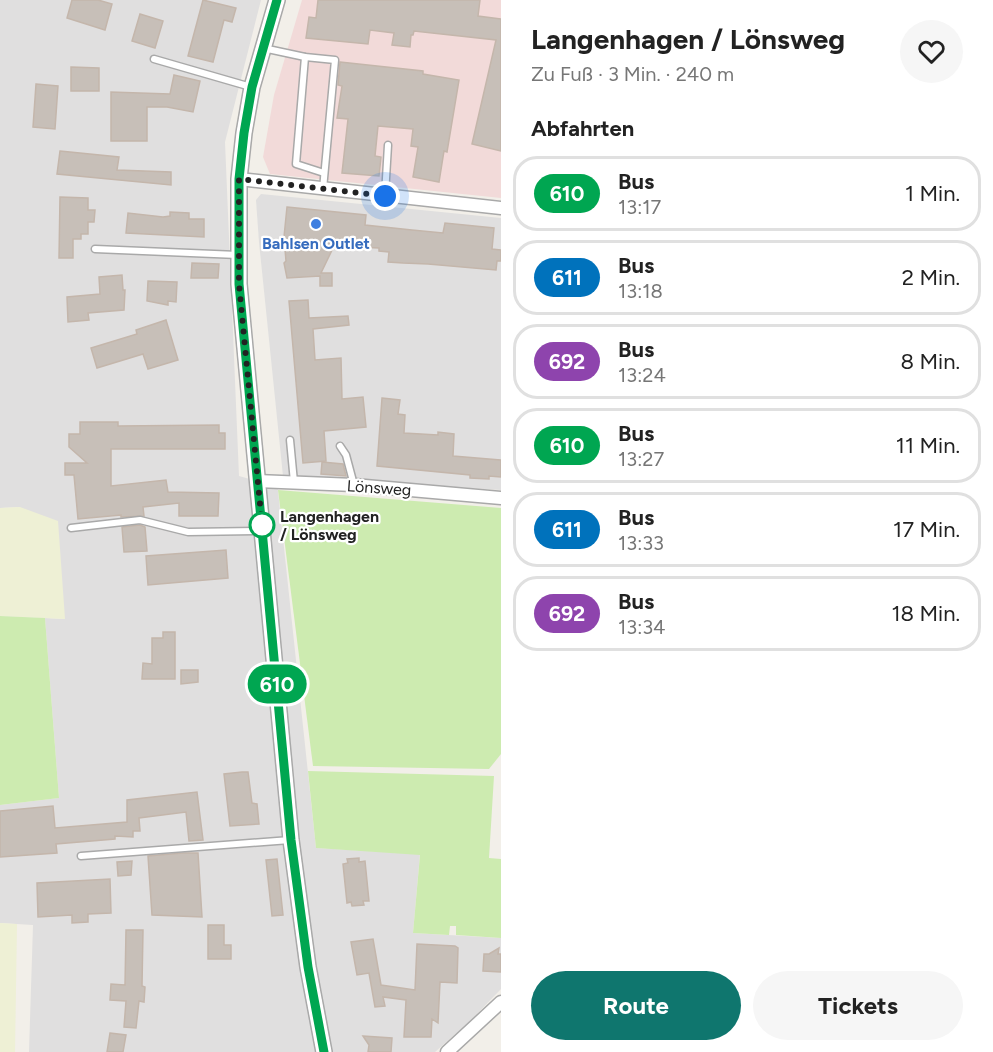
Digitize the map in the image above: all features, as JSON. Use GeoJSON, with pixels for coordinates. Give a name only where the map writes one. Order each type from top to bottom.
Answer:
{"type":"FeatureCollection","features":[{"type":"Feature","properties":{"kind":"street"},"geometry":{"type":"LineString","coordinates":[[277,0],[252,87],[239,179],[238,255],[291,840],[308,967],[324,1052]]}},
{"type":"Feature","properties":{"kind":"street"},"geometry":{"type":"LineString","coordinates":[[239,179],[501,208]]}},
{"type":"Feature","properties":{"kind":"street","name":"Lönsweg"},"geometry":{"type":"LineString","coordinates":[[257,481],[354,485],[501,498]]}},
{"type":"Feature","properties":{"kind":"street"},"geometry":{"type":"LineString","coordinates":[[447,1052],[501,1002]]}},
{"type":"Feature","properties":{"kind":"lane"},"geometry":{"type":"LineString","coordinates":[[262,48],[305,57],[335,60],[323,189]]}},
{"type":"Feature","properties":{"kind":"lane"},"geometry":{"type":"LineString","coordinates":[[305,57],[296,164],[324,173]]}},
{"type":"Feature","properties":{"kind":"lane"},"geometry":{"type":"LineString","coordinates":[[153,59],[252,87]]}},
{"type":"Feature","properties":{"kind":"lane"},"geometry":{"type":"LineString","coordinates":[[385,196],[388,145]]}},
{"type":"Feature","properties":{"kind":"lane"},"geometry":{"type":"LineString","coordinates":[[95,249],[238,255]]}},
{"type":"Feature","properties":{"kind":"lane"},"geometry":{"type":"LineString","coordinates":[[290,440],[294,482]]}},
{"type":"Feature","properties":{"kind":"lane"},"geometry":{"type":"LineString","coordinates":[[340,446],[346,455],[354,485]]}},
{"type":"Feature","properties":{"kind":"lane"},"geometry":{"type":"LineString","coordinates":[[71,528],[140,520],[188,532],[262,531]]}},
{"type":"Feature","properties":{"kind":"lane"},"geometry":{"type":"LineString","coordinates":[[81,856],[291,840]]}},
{"type":"Feature","properties":{"kind":"shaded area"},"geometry":{"type":"Polygon","coordinates":[[[0,0],[261,0],[225,142],[239,476],[257,481],[277,482],[316,848],[420,854],[413,933],[501,938],[501,989],[435,1052],[29,1052],[33,925],[0,923],[0,805],[59,798],[45,618],[64,619],[20,507],[0,508],[0,0]]]}},
{"type":"Feature","properties":{"kind":"shaded area"},"geometry":{"type":"Polygon","coordinates":[[[302,0],[501,0],[501,198],[270,174],[263,157],[274,95],[302,0]]]}},
{"type":"Feature","properties":{"kind":"shaded area"},"geometry":{"type":"Polygon","coordinates":[[[261,194],[501,218],[501,490],[283,476],[259,242],[256,200],[261,194]]]}},
{"type":"Feature","properties":{"kind":"green space"},"geometry":{"type":"Polygon","coordinates":[[[278,490],[501,508],[501,754],[489,769],[313,766],[278,490]]]}},
{"type":"Feature","properties":{"kind":"green space"},"geometry":{"type":"Polygon","coordinates":[[[20,507],[58,521],[65,619],[0,616],[0,508],[20,507]]]}},
{"type":"Feature","properties":{"kind":"green space"},"geometry":{"type":"Polygon","coordinates":[[[0,616],[45,618],[59,798],[0,805],[0,616]]]}},
{"type":"Feature","properties":{"kind":"green space"},"geometry":{"type":"Polygon","coordinates":[[[308,771],[494,776],[489,858],[501,859],[501,938],[456,935],[456,926],[450,926],[449,935],[413,933],[420,855],[316,848],[308,771]]]}},
{"type":"Feature","properties":{"kind":"green space"},"geometry":{"type":"Polygon","coordinates":[[[0,923],[17,924],[15,1052],[0,1052],[0,923]]]}},
{"type":"Feature","properties":{"kind":"building"},"geometry":{"type":"Polygon","coordinates":[[[72,0],[98,0],[112,4],[105,30],[67,18],[72,0]]]}},
{"type":"Feature","properties":{"kind":"building"},"geometry":{"type":"Polygon","coordinates":[[[203,0],[236,8],[232,22],[224,20],[213,62],[188,56],[203,0]]]}},
{"type":"Feature","properties":{"kind":"building"},"geometry":{"type":"Polygon","coordinates":[[[318,0],[480,0],[478,16],[501,19],[501,151],[472,144],[496,40],[414,31],[411,35],[410,47],[392,45],[394,33],[370,30],[368,44],[306,38],[309,17],[316,18],[318,0]]]}},
{"type":"Feature","properties":{"kind":"building"},"geometry":{"type":"Polygon","coordinates":[[[140,14],[163,21],[155,48],[132,41],[140,14]]]}},
{"type":"Feature","properties":{"kind":"building"},"geometry":{"type":"Polygon","coordinates":[[[340,62],[423,71],[423,74],[459,80],[447,152],[444,151],[439,182],[413,177],[418,147],[411,146],[413,129],[378,126],[375,156],[381,157],[379,176],[342,173],[348,119],[337,118],[342,86],[338,85],[340,62]]]}},
{"type":"Feature","properties":{"kind":"building"},"geometry":{"type":"Polygon","coordinates":[[[71,67],[99,68],[99,91],[71,91],[71,67]]]}},
{"type":"Feature","properties":{"kind":"building"},"geometry":{"type":"Polygon","coordinates":[[[174,75],[200,81],[193,112],[167,107],[147,107],[147,141],[111,141],[111,92],[170,94],[174,75]]]}},
{"type":"Feature","properties":{"kind":"building"},"geometry":{"type":"Polygon","coordinates":[[[36,84],[58,86],[55,129],[33,127],[36,84]]]}},
{"type":"Feature","properties":{"kind":"building"},"geometry":{"type":"Polygon","coordinates":[[[60,151],[119,157],[117,170],[171,172],[171,185],[57,174],[60,151]]]}},
{"type":"Feature","properties":{"kind":"building"},"geometry":{"type":"Polygon","coordinates":[[[60,197],[88,198],[88,210],[95,210],[94,222],[88,222],[88,234],[81,234],[81,239],[73,239],[73,258],[59,258],[60,197]]]}},
{"type":"Feature","properties":{"kind":"building"},"geometry":{"type":"Polygon","coordinates":[[[287,207],[366,215],[365,225],[412,230],[443,233],[445,223],[494,228],[492,249],[501,250],[501,261],[497,261],[496,270],[388,262],[389,252],[379,251],[379,248],[334,246],[321,273],[332,273],[332,286],[320,286],[320,276],[287,278],[284,263],[286,261],[284,237],[287,207]]]}},
{"type":"Feature","properties":{"kind":"building"},"geometry":{"type":"Polygon","coordinates":[[[170,212],[189,213],[189,219],[204,219],[204,237],[126,233],[128,213],[163,217],[170,216],[170,212]]]}},
{"type":"Feature","properties":{"kind":"building"},"geometry":{"type":"Polygon","coordinates":[[[192,263],[219,264],[218,278],[191,278],[192,263]]]}},
{"type":"Feature","properties":{"kind":"building"},"geometry":{"type":"Polygon","coordinates":[[[122,275],[123,290],[125,290],[124,310],[88,313],[89,320],[68,322],[67,297],[100,294],[99,277],[122,275]]]}},
{"type":"Feature","properties":{"kind":"building"},"geometry":{"type":"Polygon","coordinates":[[[148,281],[177,282],[176,302],[168,301],[168,305],[147,301],[148,281]]]}},
{"type":"Feature","properties":{"kind":"building"},"geometry":{"type":"Polygon","coordinates":[[[308,300],[309,318],[348,316],[349,325],[313,329],[315,360],[341,358],[342,399],[363,397],[366,427],[324,431],[326,461],[303,463],[289,301],[308,300]]]}},
{"type":"Feature","properties":{"kind":"building"},"geometry":{"type":"Polygon","coordinates":[[[166,320],[178,360],[148,369],[143,354],[97,368],[91,348],[137,334],[136,330],[166,320]]]}},
{"type":"Feature","properties":{"kind":"building"},"geometry":{"type":"Polygon","coordinates":[[[382,398],[400,400],[398,414],[405,415],[404,433],[454,434],[453,456],[501,460],[501,477],[470,478],[470,475],[377,466],[382,398]]]}},
{"type":"Feature","properties":{"kind":"building"},"geometry":{"type":"Polygon","coordinates":[[[80,422],[118,422],[118,426],[219,425],[219,433],[225,433],[225,449],[111,449],[111,486],[166,480],[168,492],[219,493],[218,516],[179,516],[179,503],[143,507],[144,516],[121,517],[121,515],[78,519],[74,475],[65,475],[65,463],[87,463],[69,447],[69,434],[80,434],[80,422]]]}},
{"type":"Feature","properties":{"kind":"building"},"geometry":{"type":"Polygon","coordinates":[[[322,462],[343,464],[346,476],[321,474],[322,462]]]}},
{"type":"Feature","properties":{"kind":"building"},"geometry":{"type":"Polygon","coordinates":[[[140,525],[145,527],[147,551],[124,552],[122,527],[140,525]]]}},
{"type":"Feature","properties":{"kind":"building"},"geometry":{"type":"Polygon","coordinates":[[[226,550],[228,578],[148,585],[146,556],[226,550]]]}},
{"type":"Feature","properties":{"kind":"building"},"geometry":{"type":"Polygon","coordinates":[[[163,632],[175,632],[175,679],[142,679],[143,663],[152,664],[152,638],[163,638],[163,632]]]}},
{"type":"Feature","properties":{"kind":"building"},"geometry":{"type":"Polygon","coordinates":[[[181,670],[198,670],[198,682],[181,684],[181,670]]]}},
{"type":"Feature","properties":{"kind":"building"},"geometry":{"type":"Polygon","coordinates":[[[248,772],[252,803],[257,804],[259,824],[230,826],[224,774],[248,772]]]}},
{"type":"Feature","properties":{"kind":"building"},"geometry":{"type":"Polygon","coordinates":[[[197,792],[203,840],[189,841],[186,812],[139,818],[140,831],[133,831],[133,837],[115,836],[115,839],[56,844],[57,853],[0,857],[0,811],[53,806],[55,828],[127,822],[127,800],[197,792]]]}},
{"type":"Feature","properties":{"kind":"building"},"geometry":{"type":"Polygon","coordinates":[[[198,853],[202,917],[152,915],[148,856],[198,853]]]}},
{"type":"Feature","properties":{"kind":"building"},"geometry":{"type":"Polygon","coordinates":[[[359,858],[359,862],[365,861],[369,901],[363,901],[364,905],[352,906],[351,902],[347,903],[343,864],[348,863],[347,859],[359,858]]]}},
{"type":"Feature","properties":{"kind":"building"},"geometry":{"type":"Polygon","coordinates":[[[277,859],[283,915],[272,916],[266,860],[277,859]]]}},
{"type":"Feature","properties":{"kind":"building"},"geometry":{"type":"Polygon","coordinates":[[[132,861],[131,875],[118,876],[117,862],[132,861]]]}},
{"type":"Feature","properties":{"kind":"building"},"geometry":{"type":"Polygon","coordinates":[[[110,879],[111,913],[88,914],[88,922],[72,923],[72,915],[38,917],[37,883],[110,879]]]}},
{"type":"Feature","properties":{"kind":"building"},"geometry":{"type":"Polygon","coordinates":[[[208,925],[224,925],[224,945],[231,945],[231,959],[208,959],[208,925]]]}},
{"type":"Feature","properties":{"kind":"building"},"geometry":{"type":"Polygon","coordinates":[[[126,930],[143,930],[144,1002],[139,1001],[136,1028],[124,1027],[126,1001],[110,1000],[111,984],[125,985],[126,930]]]}},
{"type":"Feature","properties":{"kind":"building"},"geometry":{"type":"Polygon","coordinates":[[[373,939],[381,985],[415,990],[417,944],[458,948],[457,983],[440,982],[438,1023],[432,1019],[431,1037],[404,1037],[406,1000],[383,997],[385,1006],[375,1007],[369,973],[357,975],[351,942],[373,939]]]}},
{"type":"Feature","properties":{"kind":"building"},"geometry":{"type":"Polygon","coordinates":[[[499,948],[501,972],[483,971],[484,954],[489,954],[499,948]]]}},
{"type":"Feature","properties":{"kind":"building"},"geometry":{"type":"Polygon","coordinates":[[[110,1033],[126,1035],[123,1052],[107,1052],[110,1033]]]}},
{"type":"Feature","properties":{"kind":"building"},"geometry":{"type":"Polygon","coordinates":[[[363,1036],[392,1038],[391,1052],[368,1052],[369,1045],[363,1036]]]}},
{"type":"Feature","properties":{"kind":"bus line","name":"610"},"geometry":{"type":"LineString","coordinates":[[277,0],[252,87],[244,133],[239,179],[239,284],[291,840],[308,967],[324,1052]]}},
{"type":"Feature","properties":{"kind":"place","name":"Bahlsen Outlet"},"geometry":{"type":"Point","coordinates":[316,224]}},
{"type":"Feature","properties":{"kind":"place","name":"Langenhagen / Lönsweg"},"geometry":{"type":"Point","coordinates":[262,525]}},
{"type":"Feature","properties":{"kind":"route"},"geometry":{"type":"LineString","coordinates":[[262,525],[239,284],[239,179],[385,196]]}}]}
